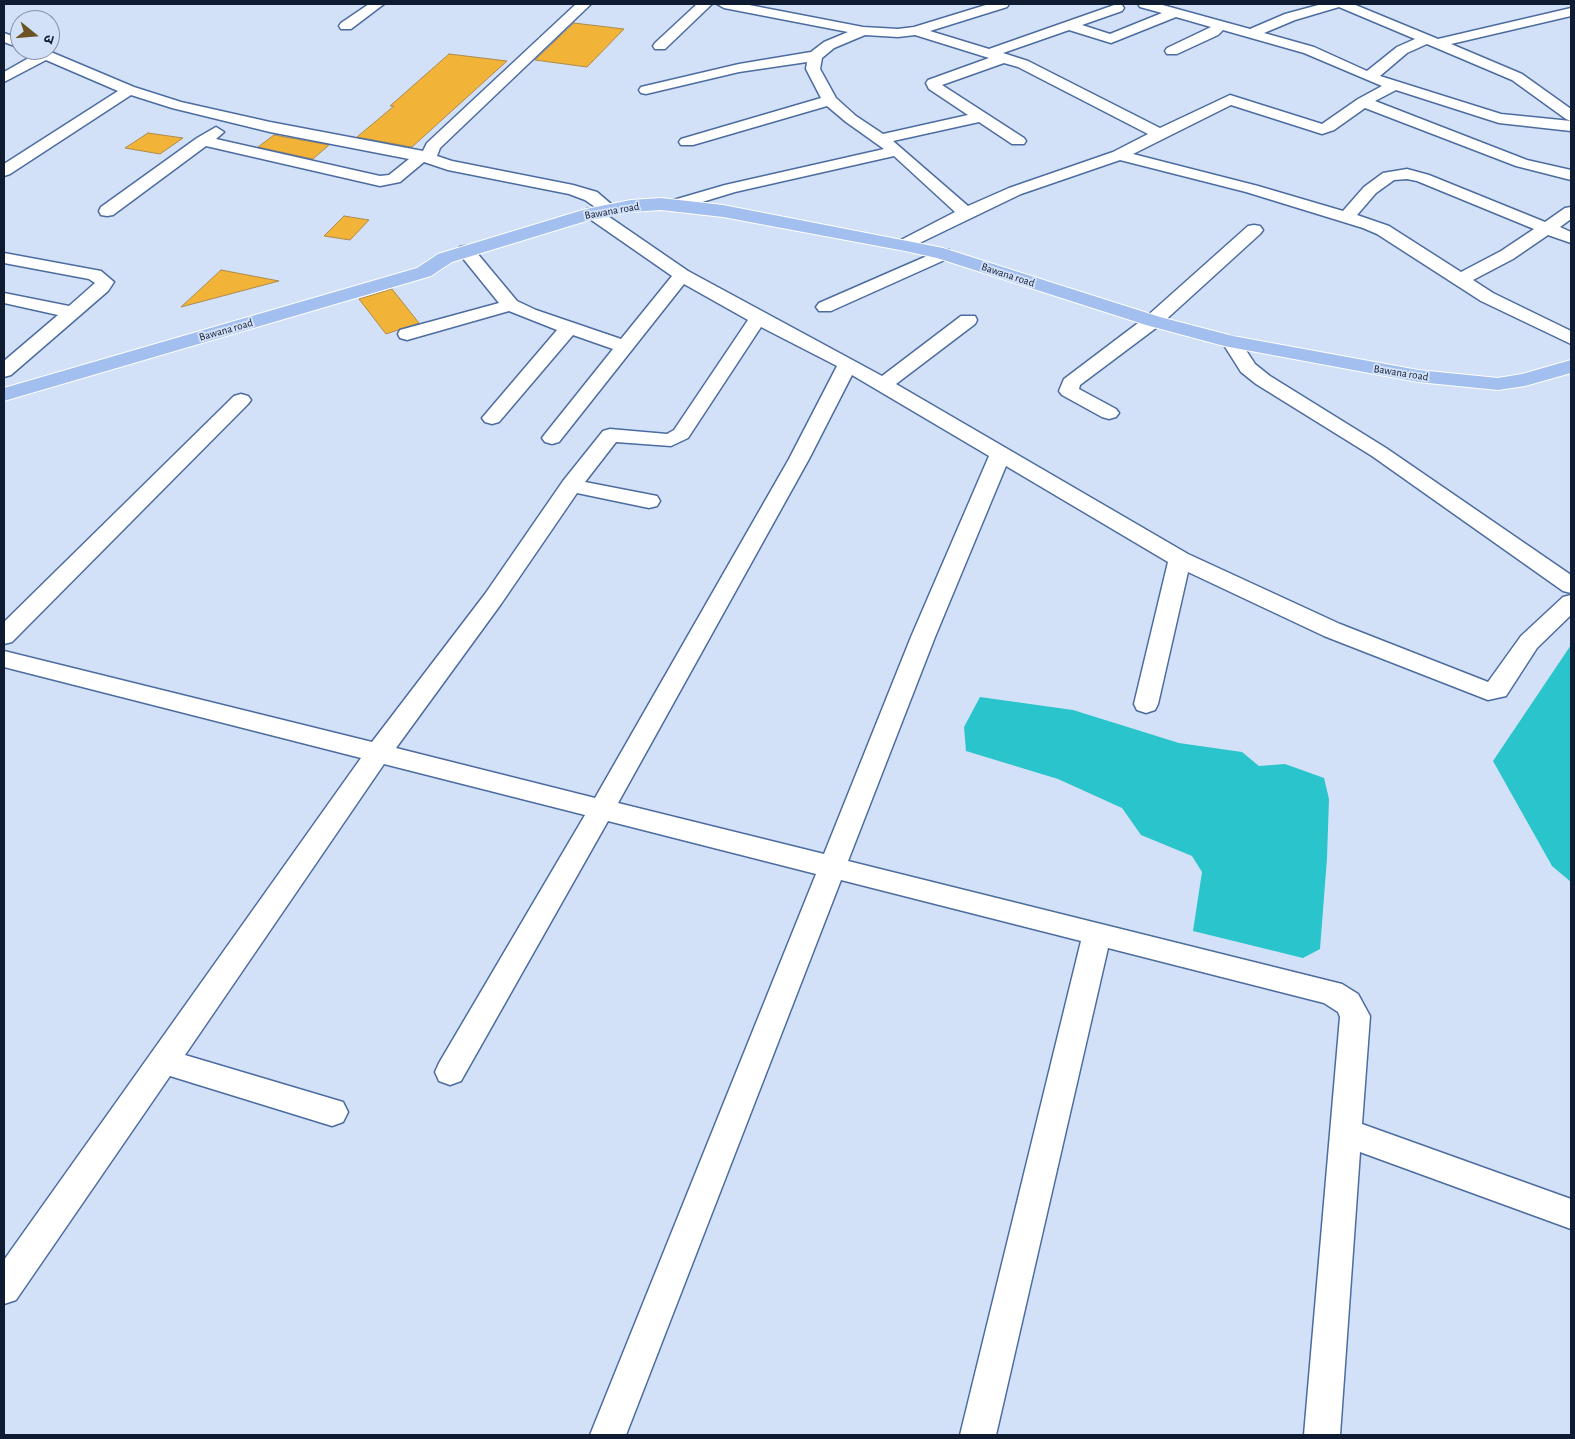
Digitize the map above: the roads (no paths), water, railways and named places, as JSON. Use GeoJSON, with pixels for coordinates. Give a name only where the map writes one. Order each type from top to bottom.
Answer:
{"type":"FeatureCollection","features":[{"type":"Feature","properties":{"kind":"main road","name":"Bawana road"},"geometry":{"type":"LineString","coordinates":[[4,377],[175,336],[424,272],[445,258],[602,211],[632,206],[676,205],[723,211],[943,254],[1153,321],[1231,342],[1418,376],[1457,381],[1498,384],[1570,368]]}},
{"type":"Feature","properties":{"kind":"main road","name":"Bawana road"},"geometry":{"type":"LineString","coordinates":[[4,395],[175,336]]}},
{"type":"Feature","properties":{"kind":"street"},"geometry":{"type":"LineString","coordinates":[[346,26],[377,4]]}},
{"type":"Feature","properties":{"kind":"street"},"geometry":{"type":"LineString","coordinates":[[203,141],[380,181],[394,179],[425,157],[434,146],[584,4]]}},
{"type":"Feature","properties":{"kind":"street"},"geometry":{"type":"LineString","coordinates":[[660,46],[705,4]]}},
{"type":"Feature","properties":{"kind":"street"},"geometry":{"type":"LineString","coordinates":[[724,4],[880,33],[916,32],[1002,4]]}},
{"type":"Feature","properties":{"kind":"street"},"geometry":{"type":"LineString","coordinates":[[1018,141],[934,86],[933,83],[1071,26],[1111,6],[1134,4]]}},
{"type":"Feature","properties":{"kind":"street"},"geometry":{"type":"LineString","coordinates":[[1145,4],[1222,24],[1309,50],[1369,77],[1499,118],[1571,126]]}},
{"type":"Feature","properties":{"kind":"street"},"geometry":{"type":"LineString","coordinates":[[1252,33],[1305,12],[1336,4]]}},
{"type":"Feature","properties":{"kind":"street"},"geometry":{"type":"LineString","coordinates":[[1342,4],[1517,77],[1571,116]]}},
{"type":"Feature","properties":{"kind":"street"},"geometry":{"type":"LineString","coordinates":[[1071,26],[1111,39],[1176,12]]}},
{"type":"Feature","properties":{"kind":"street"},"geometry":{"type":"LineString","coordinates":[[1369,77],[1402,50],[1433,41],[1570,14]]}},
{"type":"Feature","properties":{"kind":"street"},"geometry":{"type":"LineString","coordinates":[[1172,51],[1213,32],[1222,24]]}},
{"type":"Feature","properties":{"kind":"street"},"geometry":{"type":"LineString","coordinates":[[646,90],[740,68],[815,56],[829,45],[864,31]]}},
{"type":"Feature","properties":{"kind":"street"},"geometry":{"type":"LineString","coordinates":[[916,32],[996,56],[1041,72],[1160,134]]}},
{"type":"Feature","properties":{"kind":"street"},"geometry":{"type":"LineString","coordinates":[[815,56],[814,69],[830,100],[851,119],[897,151],[966,213]]}},
{"type":"Feature","properties":{"kind":"street"},"geometry":{"type":"LineString","coordinates":[[4,78],[29,60]]}},
{"type":"Feature","properties":{"kind":"street"},"geometry":{"type":"LineString","coordinates":[[59,60],[129,90],[234,119],[425,157],[448,165],[573,190],[591,196],[602,211],[682,275],[758,318],[848,364],[1180,559],[1332,630],[1488,691],[1497,690],[1529,642],[1571,602]]}},
{"type":"Feature","properties":{"kind":"street"},"geometry":{"type":"LineString","coordinates":[[1214,94],[1322,129],[1329,127],[1363,102],[1394,85]]}},
{"type":"Feature","properties":{"kind":"street"},"geometry":{"type":"LineString","coordinates":[[4,171],[129,90]]}},
{"type":"Feature","properties":{"kind":"street"},"geometry":{"type":"LineString","coordinates":[[686,142],[830,100]]}},
{"type":"Feature","properties":{"kind":"street"},"geometry":{"type":"LineString","coordinates":[[904,246],[966,213],[1024,188],[1119,155],[1230,100]]}},
{"type":"Feature","properties":{"kind":"street"},"geometry":{"type":"LineString","coordinates":[[1363,102],[1522,163],[1571,175]]}},
{"type":"Feature","properties":{"kind":"street"},"geometry":{"type":"LineString","coordinates":[[880,139],[981,117]]}},
{"type":"Feature","properties":{"kind":"street"},"geometry":{"type":"LineString","coordinates":[[108,211],[234,119]]}},
{"type":"Feature","properties":{"kind":"street"},"geometry":{"type":"LineString","coordinates":[[676,205],[731,188],[897,151]]}},
{"type":"Feature","properties":{"kind":"street"},"geometry":{"type":"LineString","coordinates":[[1119,155],[1347,216],[1383,230],[1510,309],[1571,338]]}},
{"type":"Feature","properties":{"kind":"street"},"geometry":{"type":"LineString","coordinates":[[1347,216],[1370,190],[1393,174],[1401,174],[1423,178],[1571,238]]}},
{"type":"Feature","properties":{"kind":"street"},"geometry":{"type":"LineString","coordinates":[[1461,279],[1507,255],[1571,212]]}},
{"type":"Feature","properties":{"kind":"street"},"geometry":{"type":"LineString","coordinates":[[1109,413],[1075,395],[1068,387],[1153,321],[1254,230]]}},
{"type":"Feature","properties":{"kind":"street"},"geometry":{"type":"LineString","coordinates":[[466,251],[512,305],[569,328],[624,347]]}},
{"type":"Feature","properties":{"kind":"street"},"geometry":{"type":"LineString","coordinates":[[825,307],[943,254]]}},
{"type":"Feature","properties":{"kind":"street"},"geometry":{"type":"LineString","coordinates":[[4,258],[102,278],[105,282],[102,288],[71,312],[4,371]]}},
{"type":"Feature","properties":{"kind":"street"},"geometry":{"type":"LineString","coordinates":[[552,438],[682,275]]}},
{"type":"Feature","properties":{"kind":"street"},"geometry":{"type":"LineString","coordinates":[[4,298],[71,312]]}},
{"type":"Feature","properties":{"kind":"street"},"geometry":{"type":"LineString","coordinates":[[407,334],[512,305]]}},
{"type":"Feature","properties":{"kind":"street"},"geometry":{"type":"LineString","coordinates":[[4,1288],[379,752],[610,435],[671,440],[681,434],[758,318]]}},
{"type":"Feature","properties":{"kind":"street"},"geometry":{"type":"LineString","coordinates":[[883,384],[968,320]]}},
{"type":"Feature","properties":{"kind":"street"},"geometry":{"type":"LineString","coordinates":[[492,418],[569,328]]}},
{"type":"Feature","properties":{"kind":"street"},"geometry":{"type":"LineString","coordinates":[[1231,342],[1248,368],[1263,380],[1379,452],[1571,586]]}},
{"type":"Feature","properties":{"kind":"street"},"geometry":{"type":"LineString","coordinates":[[450,1072],[602,809],[799,459],[848,364]]}},
{"type":"Feature","properties":{"kind":"street"},"geometry":{"type":"LineString","coordinates":[[4,636],[241,400]]}},
{"type":"Feature","properties":{"kind":"street"},"geometry":{"type":"LineString","coordinates":[[608,1435],[923,637],[1000,455]]}},
{"type":"Feature","properties":{"kind":"street"},"geometry":{"type":"LineString","coordinates":[[571,486],[650,501]]}},
{"type":"Feature","properties":{"kind":"street"},"geometry":{"type":"LineString","coordinates":[[1146,704],[1180,559]]}},
{"type":"Feature","properties":{"kind":"street"},"geometry":{"type":"LineString","coordinates":[[4,659],[1332,993],[1348,1003],[1355,1016],[1322,1435]]}},
{"type":"Feature","properties":{"kind":"street"},"geometry":{"type":"LineString","coordinates":[[978,1435],[1097,934]]}},
{"type":"Feature","properties":{"kind":"street"},"geometry":{"type":"LineString","coordinates":[[162,1061],[332,1112]]}},
{"type":"Feature","properties":{"kind":"street"},"geometry":{"type":"LineString","coordinates":[[1345,1132],[1571,1214]]}}]}
